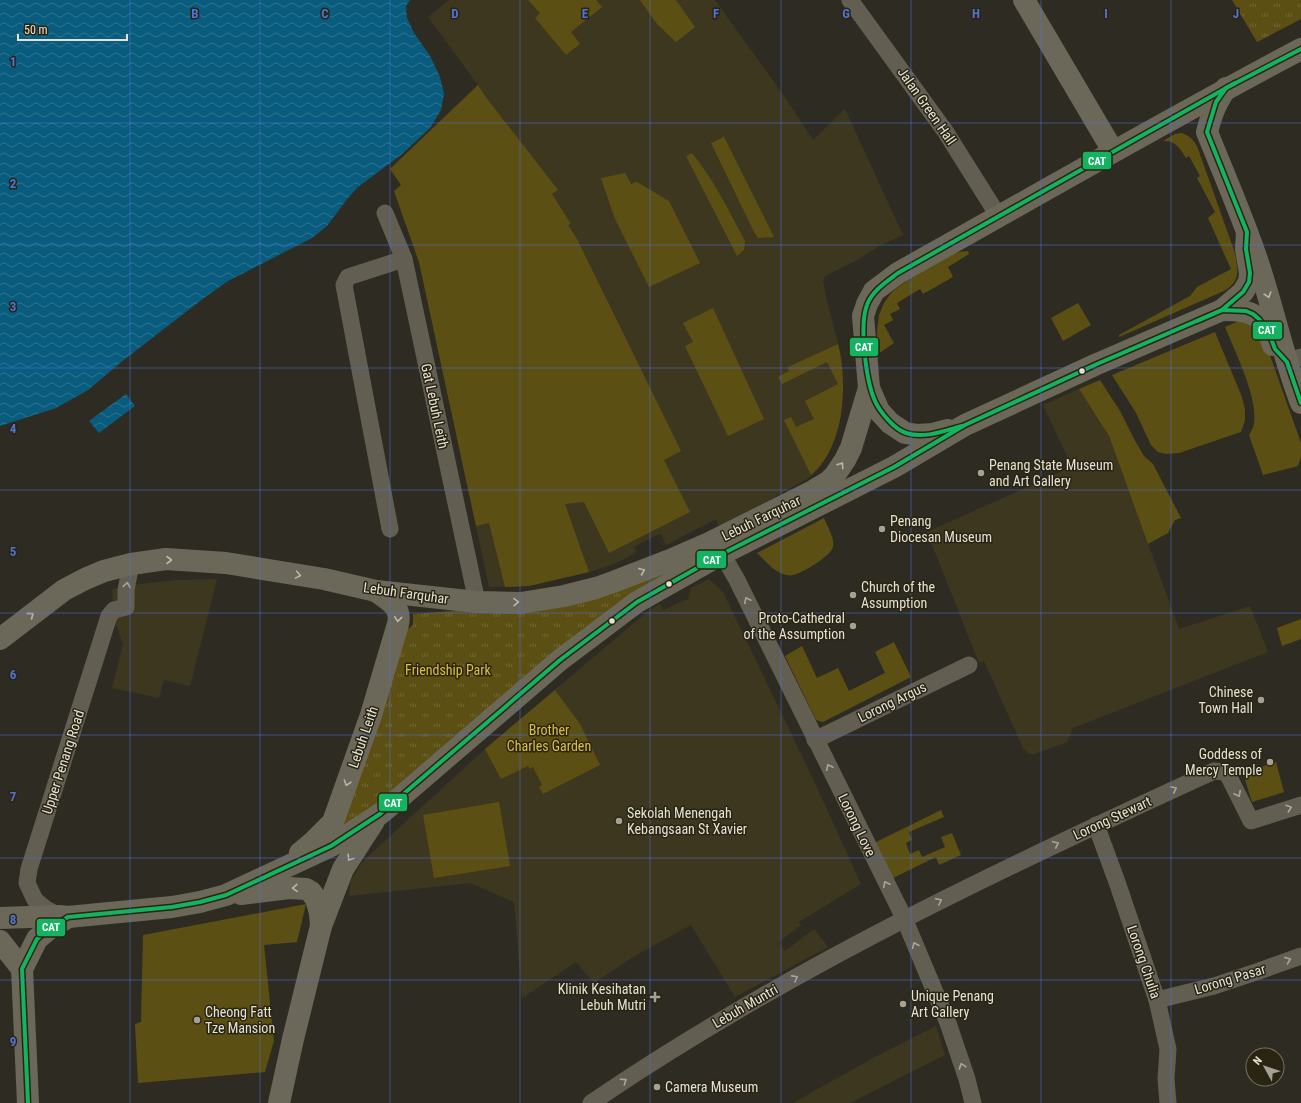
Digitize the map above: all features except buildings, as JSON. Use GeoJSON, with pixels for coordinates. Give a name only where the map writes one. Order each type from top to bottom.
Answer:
{"type":"FeatureCollection","features":[{"type":"Feature","properties":{"kind":"main road"},"geometry":{"type":"LineString","coordinates":[[1024,0],[1113,151]]}},
{"type":"Feature","properties":{"kind":"main road"},"geometry":{"type":"LineString","coordinates":[[965,425],[934,434],[918,435],[905,433],[890,423],[879,411],[869,388],[863,316],[874,291],[898,273],[1113,151],[1226,88],[1301,49]]}},
{"type":"Feature","properties":{"kind":"main road"},"geometry":{"type":"LineString","coordinates":[[1226,88],[1216,102],[1211,116],[1208,132],[1247,232],[1268,295],[1294,359],[1301,403]]}},
{"type":"Feature","properties":{"kind":"main road"},"geometry":{"type":"LineString","coordinates":[[1161,124],[1184,124],[1208,132]]}},
{"type":"Feature","properties":{"kind":"main road","name":"Lebuh Farquhar"},"geometry":{"type":"LineString","coordinates":[[380,814],[560,660],[636,602],[722,554],[894,467],[965,425],[1091,366],[1222,310],[1243,292],[1248,282],[1250,273],[1246,249],[1247,232]]}},
{"type":"Feature","properties":{"kind":"main road","name":"Lebuh Farquhar"},"geometry":{"type":"LineString","coordinates":[[1222,310],[1253,314],[1259,319],[1269,333],[1274,349],[1294,359]]}},
{"type":"Feature","properties":{"kind":"main road","name":"Lebuh Farquhar"},"geometry":{"type":"LineString","coordinates":[[0,639],[64,590],[85,579],[104,571],[131,564],[166,559],[226,563],[324,579],[376,590],[477,602],[521,602],[564,596],[596,588],[709,543],[813,492],[828,482],[838,471],[851,448],[869,388]]}},
{"type":"Feature","properties":{"kind":"main road","name":"Lebuh Leith"},"geometry":{"type":"LineString","coordinates":[[279,870],[312,843],[333,822],[369,722],[399,617],[395,606],[376,590]]}},
{"type":"Feature","properties":{"kind":"main road"},"geometry":{"type":"LineString","coordinates":[[226,895],[331,846],[380,814]]}},
{"type":"Feature","properties":{"kind":"main road"},"geometry":{"type":"LineString","coordinates":[[279,1103],[293,1038],[321,926],[343,869],[380,814]]}},
{"type":"Feature","properties":{"kind":"main road"},"geometry":{"type":"LineString","coordinates":[[0,918],[63,917],[172,907],[226,895],[289,888],[306,889],[311,892],[316,899],[320,913],[321,926]]}},
{"type":"Feature","properties":{"kind":"main road"},"geometry":{"type":"LineString","coordinates":[[28,1103],[22,969],[37,939],[63,917]]}},
{"type":"Feature","properties":{"kind":"main road"},"geometry":{"type":"LineString","coordinates":[[0,941],[22,969]]}},
{"type":"Feature","properties":{"kind":"street","name":"Jalan Green Hall"},"geometry":{"type":"LineString","coordinates":[[850,0],[945,131],[999,217]]}},
{"type":"Feature","properties":{"kind":"street","name":"Gat Lebuh Leith"},"geometry":{"type":"LineString","coordinates":[[385,213],[404,259],[477,602]]}},
{"type":"Feature","properties":{"kind":"street"},"geometry":{"type":"LineString","coordinates":[[390,529],[344,285],[348,277],[404,259]]}},
{"type":"Feature","properties":{"kind":"street","name":"Lorong Love"},"geometry":{"type":"LineString","coordinates":[[722,554],[737,580],[904,918],[950,1029],[967,1079],[973,1103]]}},
{"type":"Feature","properties":{"kind":"street","name":"Upper Penang Road"},"geometry":{"type":"LineString","coordinates":[[63,917],[46,909],[35,900],[28,883],[29,869],[109,616],[114,610],[126,607],[126,590],[131,564]]}},
{"type":"Feature","properties":{"kind":"street","name":"Lorong Argus"},"geometry":{"type":"LineString","coordinates":[[815,740],[969,665]]}},
{"type":"Feature","properties":{"kind":"street","name":"Lorong Stewart"},"geometry":{"type":"LineString","coordinates":[[904,918],[1096,825],[1214,771],[1225,772],[1229,777],[1251,821],[1301,804]]}},
{"type":"Feature","properties":{"kind":"street","name":"Lorong Chulia"},"geometry":{"type":"LineString","coordinates":[[1096,825],[1157,1000],[1168,1049],[1166,1079],[1168,1103]]}},
{"type":"Feature","properties":{"kind":"street","name":"Lebuh Muntri"},"geometry":{"type":"LineString","coordinates":[[591,1103],[728,1015],[904,918]]}},
{"type":"Feature","properties":{"kind":"street","name":"Lorong Pasar"},"geometry":{"type":"LineString","coordinates":[[1157,1000],[1214,986],[1301,956]]}},
{"type":"Feature","properties":{"kind":"shaded area"},"geometry":{"type":"Polygon","coordinates":[[[449,0],[715,0],[787,100],[813,140],[845,109],[903,235],[881,245],[857,260],[825,276],[823,281],[842,359],[842,410],[838,429],[827,455],[819,469],[807,479],[720,528],[716,519],[666,545],[661,534],[657,535],[634,547],[636,553],[614,564],[589,572],[529,586],[489,587],[419,262],[394,191],[401,185],[390,169],[478,85],[428,17],[449,0]]]}},
{"type":"Feature","properties":{"kind":"shaded area"},"geometry":{"type":"Polygon","coordinates":[[[1079,389],[1109,436],[1179,629],[1250,606],[1268,652],[1073,728],[1067,742],[1034,754],[1029,754],[1023,748],[984,661],[979,663],[927,532],[1072,467],[1043,405],[1079,389]]]}},
{"type":"Feature","properties":{"kind":"shaded area"},"geometry":{"type":"Polygon","coordinates":[[[217,579],[190,686],[164,680],[159,698],[112,688],[123,644],[114,619],[112,589],[177,580],[217,579]]]}},
{"type":"Feature","properties":{"kind":"shaded area","name":"Sekolah Menengah Kebangsaan St Xavier"},"geometry":{"type":"Polygon","coordinates":[[[709,579],[723,592],[814,781],[861,884],[799,922],[801,925],[779,942],[785,951],[814,929],[828,947],[735,997],[691,925],[633,957],[594,983],[576,962],[522,998],[514,902],[470,883],[349,896],[351,880],[363,861],[485,749],[647,612],[660,604],[663,610],[688,599],[691,588],[709,579]]]}},
{"type":"Feature","properties":{"kind":"shaded area"},"geometry":{"type":"Polygon","coordinates":[[[936,1026],[945,1055],[850,1103],[793,1103],[873,1058],[936,1026]]]}},
{"type":"Feature","properties":{"kind":"green space"},"geometry":{"type":"Polygon","coordinates":[[[528,0],[596,0],[602,7],[571,32],[580,44],[566,55],[535,18],[540,13],[528,0]]]}},
{"type":"Feature","properties":{"kind":"green space"},"geometry":{"type":"Polygon","coordinates":[[[640,0],[676,0],[695,27],[676,42],[657,24],[640,0]]]}},
{"type":"Feature","properties":{"kind":"green space"},"geometry":{"type":"Polygon","coordinates":[[[1232,0],[1301,0],[1301,19],[1257,42],[1232,0]]]}},
{"type":"Feature","properties":{"kind":"green space"},"geometry":{"type":"Polygon","coordinates":[[[478,85],[558,190],[552,194],[571,224],[568,225],[577,239],[681,451],[664,460],[690,512],[609,553],[584,502],[565,504],[589,572],[529,586],[505,587],[489,523],[476,526],[419,262],[394,191],[401,185],[390,169],[478,85]]]}},
{"type":"Feature","properties":{"kind":"green space"},"geometry":{"type":"Polygon","coordinates":[[[1182,133],[1191,138],[1197,146],[1235,253],[1237,265],[1236,279],[1224,291],[1119,337],[1119,335],[1190,296],[1197,287],[1231,269],[1208,218],[1215,212],[1197,178],[1200,176],[1189,156],[1186,158],[1174,143],[1163,141],[1175,134],[1182,133]]]}},
{"type":"Feature","properties":{"kind":"green space"},"geometry":{"type":"Polygon","coordinates":[[[724,137],[774,237],[758,238],[754,232],[711,143],[724,137]]]}},
{"type":"Feature","properties":{"kind":"green space"},"geometry":{"type":"Polygon","coordinates":[[[692,153],[714,185],[745,241],[744,250],[737,256],[686,156],[692,153]]]}},
{"type":"Feature","properties":{"kind":"green space"},"geometry":{"type":"Polygon","coordinates":[[[625,173],[631,184],[637,182],[669,201],[700,263],[649,287],[615,219],[601,178],[625,173]]]}},
{"type":"Feature","properties":{"kind":"green space"},"geometry":{"type":"Polygon","coordinates":[[[968,251],[969,254],[948,267],[953,277],[923,294],[920,289],[897,303],[900,309],[890,314],[893,320],[884,325],[894,343],[878,354],[877,330],[879,315],[884,303],[892,292],[910,278],[951,253],[968,251]]]}},
{"type":"Feature","properties":{"kind":"green space"},"geometry":{"type":"Polygon","coordinates":[[[1078,303],[1091,325],[1063,341],[1051,318],[1078,303]]]}},
{"type":"Feature","properties":{"kind":"green space"},"geometry":{"type":"Polygon","coordinates":[[[713,308],[764,419],[728,436],[685,346],[693,342],[683,323],[713,308]]]}},
{"type":"Feature","properties":{"kind":"green space"},"geometry":{"type":"Polygon","coordinates":[[[1239,321],[1245,321],[1262,333],[1301,443],[1301,456],[1298,466],[1263,475],[1249,435],[1254,424],[1253,401],[1245,375],[1225,327],[1239,321]]]}},
{"type":"Feature","properties":{"kind":"green space"},"geometry":{"type":"Polygon","coordinates":[[[1215,332],[1242,397],[1245,410],[1245,420],[1241,432],[1179,453],[1166,454],[1158,452],[1151,445],[1136,413],[1112,375],[1215,332]]]}},
{"type":"Feature","properties":{"kind":"green space"},"geometry":{"type":"Polygon","coordinates":[[[838,344],[843,377],[841,414],[837,432],[831,448],[822,463],[811,475],[784,420],[791,417],[796,427],[814,419],[805,401],[838,384],[827,362],[782,384],[778,377],[789,371],[788,367],[838,344]]]}},
{"type":"Feature","properties":{"kind":"green space"},"geometry":{"type":"Polygon","coordinates":[[[1100,380],[1120,411],[1144,456],[1153,464],[1181,518],[1175,520],[1168,533],[1148,544],[1109,436],[1079,389],[1100,380]]]}},
{"type":"Feature","properties":{"kind":"green space"},"geometry":{"type":"Polygon","coordinates":[[[824,518],[832,536],[833,547],[831,551],[821,560],[803,571],[792,575],[779,573],[757,553],[824,518]]]}},
{"type":"Feature","properties":{"kind":"green space","name":"Friendship Park"},"geometry":{"type":"Polygon","coordinates":[[[680,562],[392,793],[324,844],[394,640],[413,625],[413,614],[477,609],[680,562]]]}},
{"type":"Feature","properties":{"kind":"green space"},"geometry":{"type":"Polygon","coordinates":[[[1301,619],[1301,639],[1282,646],[1277,628],[1301,619]]]}},
{"type":"Feature","properties":{"kind":"green space"},"geometry":{"type":"Polygon","coordinates":[[[894,642],[911,677],[823,722],[816,720],[785,656],[802,646],[817,678],[838,668],[849,691],[885,673],[875,652],[894,642]]]}},
{"type":"Feature","properties":{"kind":"green space","name":"Brother Charles Garden"},"geometry":{"type":"Polygon","coordinates":[[[555,690],[580,724],[600,765],[543,794],[539,787],[542,785],[533,767],[530,769],[528,766],[501,779],[485,749],[555,690]]]}},
{"type":"Feature","properties":{"kind":"green space"},"geometry":{"type":"Polygon","coordinates":[[[1276,762],[1284,792],[1252,802],[1243,773],[1276,762]]]}},
{"type":"Feature","properties":{"kind":"green space"},"geometry":{"type":"Polygon","coordinates":[[[499,802],[510,866],[434,878],[423,815],[499,802]]]}},
{"type":"Feature","properties":{"kind":"green space"},"geometry":{"type":"Polygon","coordinates":[[[941,810],[944,817],[909,832],[912,840],[906,843],[910,854],[919,850],[922,857],[945,847],[941,837],[952,833],[961,855],[939,865],[936,857],[891,879],[874,843],[941,810]]]}},
{"type":"Feature","properties":{"kind":"green space"},"geometry":{"type":"Polygon","coordinates":[[[306,904],[297,942],[264,945],[274,1041],[265,1072],[138,1083],[135,1024],[141,1022],[143,935],[306,904]]]}},
{"type":"Feature","properties":{"kind":"water"},"geometry":{"type":"Polygon","coordinates":[[[0,0],[410,0],[406,6],[407,18],[414,33],[430,56],[440,77],[444,94],[441,110],[430,128],[401,155],[358,187],[327,226],[312,238],[228,281],[125,359],[88,390],[56,408],[0,426],[0,0]]]}},
{"type":"Feature","properties":{"kind":"water"},"geometry":{"type":"Polygon","coordinates":[[[126,394],[135,406],[99,433],[89,421],[126,394]]]}},
{"type":"Feature","properties":{"kind":"transit line","name":"CAT"},"geometry":{"type":"LineString","coordinates":[[28,1103],[22,969],[37,939],[50,928],[68,917],[172,907],[226,895],[331,846],[380,814],[560,660],[637,602],[722,554],[894,467],[965,425],[1097,364],[1222,310],[1243,292],[1249,282],[1250,273],[1246,249],[1247,232],[1207,132],[1216,102],[1226,88],[1301,49]]}},
{"type":"Feature","properties":{"kind":"transit line","name":"CAT"},"geometry":{"type":"LineString","coordinates":[[962,426],[934,434],[913,435],[897,428],[880,410],[872,392],[866,367],[864,339],[865,314],[867,305],[872,295],[898,273],[1235,83]]}},
{"type":"Feature","properties":{"kind":"transit line","name":"CAT"},"geometry":{"type":"LineString","coordinates":[[1197,321],[1222,310],[1246,311],[1253,314],[1259,319],[1269,333],[1275,349],[1287,362],[1301,403]]}},
{"type":"Feature","properties":{"kind":"place","name":"Penang State Museum and Art Gallery"},"geometry":{"type":"Point","coordinates":[981,473]}},
{"type":"Feature","properties":{"kind":"place","name":"Penang Diocesan Museum"},"geometry":{"type":"Point","coordinates":[882,529]}},
{"type":"Feature","properties":{"kind":"place","name":"Church of the Assumption"},"geometry":{"type":"Point","coordinates":[853,595]}},
{"type":"Feature","properties":{"kind":"place","name":"Proto-Cathedral of the Assumption"},"geometry":{"type":"Point","coordinates":[853,626]}},
{"type":"Feature","properties":{"kind":"place","name":"Chinese Town Hall"},"geometry":{"type":"Point","coordinates":[1261,700]}},
{"type":"Feature","properties":{"kind":"place","name":"Goddess of Mercy Temple"},"geometry":{"type":"Point","coordinates":[1270,762]}},
{"type":"Feature","properties":{"kind":"place","name":"Sekolah Menengah Kebangsaan St Xavier"},"geometry":{"type":"Point","coordinates":[619,821]}},
{"type":"Feature","properties":{"kind":"place","name":"Klinik Kesihatan Lebuh Mutri"},"geometry":{"type":"Point","coordinates":[655,997]}},
{"type":"Feature","properties":{"kind":"place","name":"Unique Penang Art Gallery"},"geometry":{"type":"Point","coordinates":[903,1004]}},
{"type":"Feature","properties":{"kind":"place","name":"Cheong Fatt Tze Mansion"},"geometry":{"type":"Point","coordinates":[197,1020]}},
{"type":"Feature","properties":{"kind":"place","name":"Camera Museum"},"geometry":{"type":"Point","coordinates":[657,1087]}}]}
